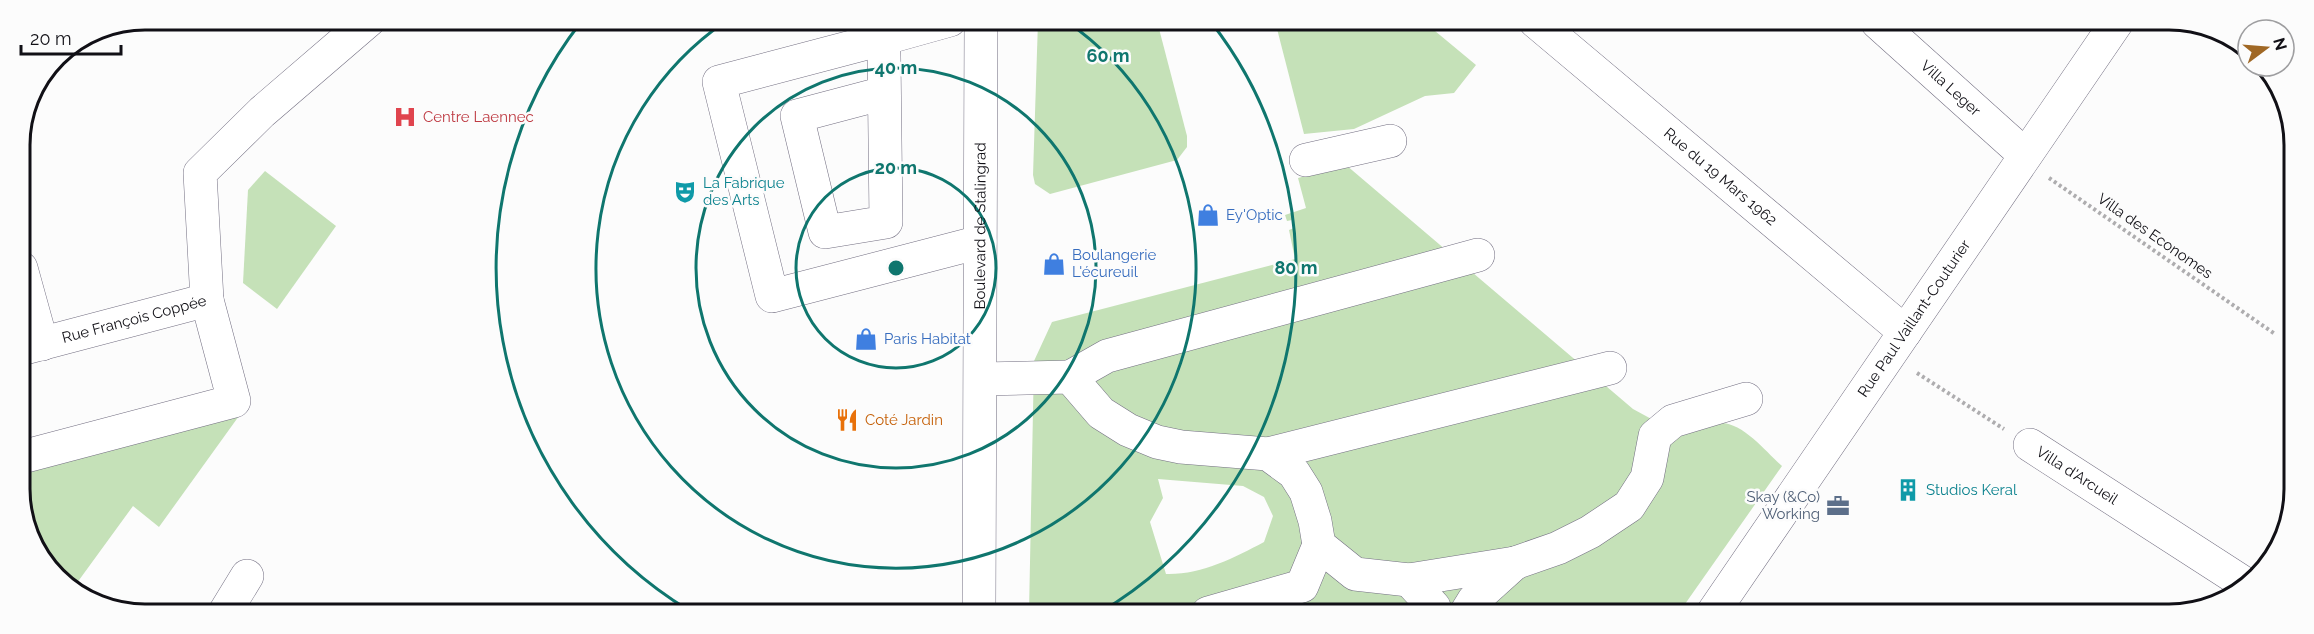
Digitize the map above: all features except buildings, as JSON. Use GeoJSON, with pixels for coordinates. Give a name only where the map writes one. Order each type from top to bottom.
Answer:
{"type":"FeatureCollection","features":[{"type":"Feature","properties":{"kind":"street","name":"Rue François Coppée"},"geometry":{"type":"LineString","coordinates":[[31,346],[207,300],[200,173],[262,112],[357,30]]}},
{"type":"Feature","properties":{"kind":"street"},"geometry":{"type":"LineString","coordinates":[[914,30],[719,82],[772,296],[980,242]]}},
{"type":"Feature","properties":{"kind":"street","name":"Boulevard de Stalingrad"},"geometry":{"type":"LineString","coordinates":[[979,604],[981,30]]}},
{"type":"Feature","properties":{"kind":"street","name":"Rue du 19 Mars 1962"},"geometry":{"type":"LineString","coordinates":[[1546,30],[1905,332]]}},
{"type":"Feature","properties":{"kind":"street","name":"Villa Leger"},"geometry":{"type":"LineString","coordinates":[[1886,30],[2023,157]]}},
{"type":"Feature","properties":{"kind":"street","name":"Rue Paul Vaillant-Couturier"},"geometry":{"type":"LineString","coordinates":[[1719,604],[2111,30]]}},
{"type":"Feature","properties":{"kind":"street"},"geometry":{"type":"LineString","coordinates":[[882,39],[884,93]]}},
{"type":"Feature","properties":{"kind":"street"},"geometry":{"type":"LineString","coordinates":[[1306,160],[1390,141]]}},
{"type":"Feature","properties":{"kind":"street"},"geometry":{"type":"LineString","coordinates":[[981,379],[1070,377],[1107,356],[1478,255]]}},
{"type":"Feature","properties":{"kind":"street"},"geometry":{"type":"LineString","coordinates":[[30,455],[234,401],[207,300]]}},
{"type":"Feature","properties":{"kind":"street"},"geometry":{"type":"LineString","coordinates":[[1070,377],[1101,413],[1157,442],[1181,447],[1268,454],[1610,368]]}},
{"type":"Feature","properties":{"kind":"street"},"geometry":{"type":"LineString","coordinates":[[1239,604],[1355,574],[1409,580],[1515,563],[1558,548],[1590,532],[1629,506],[1647,478],[1655,436],[1673,421],[1746,399]]}},
{"type":"Feature","properties":{"kind":"street","name":"Villa d'Arcueil"},"geometry":{"type":"LineString","coordinates":[[2030,445],[2239,580]]}},
{"type":"Feature","properties":{"kind":"street"},"geometry":{"type":"LineString","coordinates":[[1268,454],[1294,473],[1306,492],[1315,521],[1319,545],[1302,586]]}},
{"type":"Feature","properties":{"kind":"street"},"geometry":{"type":"LineString","coordinates":[[1319,545],[1355,574]]}},
{"type":"Feature","properties":{"kind":"street"},"geometry":{"type":"LineString","coordinates":[[1472,604],[1515,563]]}},
{"type":"Feature","properties":{"kind":"street"},"geometry":{"type":"LineString","coordinates":[[230,604],[247,576]]}},
{"type":"Feature","properties":{"kind":"street"},"geometry":{"type":"LineString","coordinates":[[1409,580],[1431,604]]}},
{"type":"Feature","properties":{"kind":"path","name":"Villa des Economes"},"geometry":{"type":"LineString","coordinates":[[2023,157],[2275,334]]}},
{"type":"Feature","properties":{"kind":"path","name":"Villa d'Arcueil"},"geometry":{"type":"LineString","coordinates":[[1908,367],[2030,445]]}},
{"type":"Feature","properties":{"kind":"green space"},"geometry":{"type":"Polygon","coordinates":[[[1038,30],[1159,30],[1187,136],[1187,147],[1177,160],[1050,194],[1035,184],[1033,175],[1038,30]]]}},
{"type":"Feature","properties":{"kind":"green space"},"geometry":{"type":"Polygon","coordinates":[[[1277,30],[1434,30],[1476,65],[1454,93],[1425,96],[1354,129],[1304,134],[1277,30]]]}},
{"type":"Feature","properties":{"kind":"green space"},"geometry":{"type":"Polygon","coordinates":[[[1346,165],[1633,409],[1679,434],[1710,424],[1729,424],[1737,427],[1762,446],[1782,466],[1685,604],[1029,604],[1034,361],[1052,322],[1295,259],[1289,230],[1294,228],[1292,220],[1287,221],[1285,215],[1306,208],[1298,178],[1346,165]],[[1158,479],[1163,498],[1150,522],[1166,574],[1204,569],[1264,542],[1273,516],[1264,497],[1243,486],[1158,479]]]}},
{"type":"Feature","properties":{"kind":"green space"},"geometry":{"type":"Polygon","coordinates":[[[265,171],[336,226],[277,309],[243,283],[248,190],[265,171]]]}},
{"type":"Feature","properties":{"kind":"green space"},"geometry":{"type":"Polygon","coordinates":[[[244,409],[159,527],[133,506],[78,582],[58,565],[49,553],[36,526],[30,497],[30,467],[244,409]]]}},
{"type":"Feature","properties":{"kind":"place","name":"Centre Laennec"},"geometry":{"type":"Point","coordinates":[405,117]}},
{"type":"Feature","properties":{"kind":"place","name":"La Fabrique des Arts"},"geometry":{"type":"Point","coordinates":[685,192]}},
{"type":"Feature","properties":{"kind":"place","name":"Ey'Optic"},"geometry":{"type":"Point","coordinates":[1208,215]}},
{"type":"Feature","properties":{"kind":"place","name":"Boulangerie L'écureuil"},"geometry":{"type":"Point","coordinates":[1054,264]}},
{"type":"Feature","properties":{"kind":"place","name":"Paris Habitat"},"geometry":{"type":"Point","coordinates":[866,339]}},
{"type":"Feature","properties":{"kind":"place","name":"Coté Jardin"},"geometry":{"type":"Point","coordinates":[847,420]}},
{"type":"Feature","properties":{"kind":"place","name":"Studios Keral"},"geometry":{"type":"Point","coordinates":[1908,490]}},
{"type":"Feature","properties":{"kind":"place","name":"Skay (&Co) Working"},"geometry":{"type":"Point","coordinates":[1838,506]}}]}
